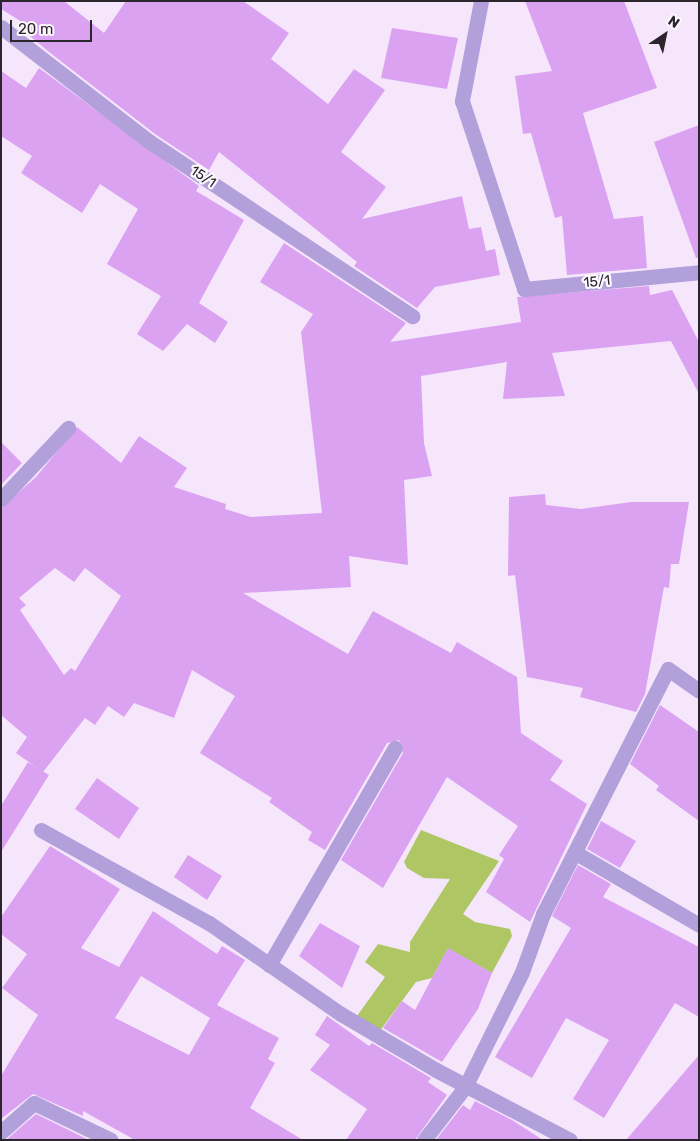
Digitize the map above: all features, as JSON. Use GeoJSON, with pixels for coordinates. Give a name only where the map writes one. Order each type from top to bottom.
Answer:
{"type":"FeatureCollection","features":[{"type":"Feature","properties":{"kind":"street","name":"15/1"},"geometry":{"type":"LineString","coordinates":[[481,1],[462,101],[524,289],[699,272]]}},
{"type":"Feature","properties":{"kind":"street","name":"15/1"},"geometry":{"type":"LineString","coordinates":[[1,27],[150,142],[412,316]]}},
{"type":"Feature","properties":{"kind":"street"},"geometry":{"type":"LineString","coordinates":[[1,499],[68,428]]}},
{"type":"Feature","properties":{"kind":"street"},"geometry":{"type":"LineString","coordinates":[[424,1140],[465,1087],[522,972],[543,914],[668,669],[699,691]]}},
{"type":"Feature","properties":{"kind":"street"},"geometry":{"type":"LineString","coordinates":[[269,965],[395,748]]}},
{"type":"Feature","properties":{"kind":"street"},"geometry":{"type":"LineString","coordinates":[[41,830],[209,923],[341,1014],[465,1087],[570,1140]]}},
{"type":"Feature","properties":{"kind":"street"},"geometry":{"type":"LineString","coordinates":[[576,852],[699,925]]}},
{"type":"Feature","properties":{"kind":"street"},"geometry":{"type":"LineString","coordinates":[[1,1132],[34,1103],[111,1140]]}},
{"type":"Feature","properties":{"kind":"green space"},"geometry":{"type":"Polygon","coordinates":[[[421,830],[499,861],[463,914],[475,922],[510,929],[512,936],[492,973],[448,949],[432,978],[416,982],[379,1032],[357,1016],[385,977],[365,962],[378,944],[410,952],[410,942],[450,879],[424,878],[407,868],[404,862],[421,830]]]}},
{"type":"Feature","properties":{"kind":"building"},"geometry":{"type":"Polygon","coordinates":[[[1,1],[64,1],[104,33],[126,1],[243,1],[289,33],[271,59],[328,104],[354,69],[385,90],[341,152],[386,187],[362,219],[462,196],[469,229],[481,227],[486,251],[495,249],[500,275],[435,287],[417,308],[354,266],[357,262],[219,152],[209,170],[155,134],[23,30],[27,25],[1,9],[1,1]]]}},
{"type":"Feature","properties":{"kind":"building"},"geometry":{"type":"Polygon","coordinates":[[[525,1],[624,1],[657,88],[583,113],[614,219],[643,216],[647,268],[567,275],[562,216],[555,218],[531,133],[523,134],[515,76],[552,71],[525,1]]]}},
{"type":"Feature","properties":{"kind":"building"},"geometry":{"type":"Polygon","coordinates":[[[392,28],[458,38],[447,89],[381,78],[392,28]]]}},
{"type":"Feature","properties":{"kind":"building"},"geometry":{"type":"Polygon","coordinates":[[[39,68],[199,186],[196,191],[244,220],[199,303],[228,322],[215,343],[187,324],[163,351],[137,334],[161,296],[107,264],[138,209],[100,184],[82,213],[21,173],[32,156],[1,136],[1,71],[26,88],[39,68]]]}},
{"type":"Feature","properties":{"kind":"building"},"geometry":{"type":"Polygon","coordinates":[[[699,125],[699,258],[696,258],[654,142],[699,125]]]}},
{"type":"Feature","properties":{"kind":"building"},"geometry":{"type":"Polygon","coordinates":[[[284,243],[406,323],[390,342],[521,322],[517,297],[649,286],[650,295],[672,290],[699,342],[699,394],[671,341],[552,353],[565,396],[503,399],[507,362],[421,376],[424,443],[432,476],[404,480],[408,565],[349,556],[351,587],[243,593],[348,654],[373,611],[451,653],[457,642],[517,677],[521,733],[563,761],[550,780],[587,804],[530,922],[486,892],[504,859],[499,855],[518,826],[447,777],[383,888],[341,860],[403,753],[399,740],[387,743],[325,850],[308,840],[312,832],[269,802],[272,798],[200,753],[235,696],[192,670],[174,718],[134,703],[124,717],[108,706],[95,725],[85,718],[43,772],[16,753],[27,737],[1,715],[1,508],[36,477],[77,427],[121,463],[139,436],[187,468],[174,487],[226,504],[225,509],[251,517],[322,513],[301,332],[313,314],[260,282],[284,243]],[[55,568],[19,598],[26,605],[20,610],[64,675],[71,668],[75,671],[121,596],[85,568],[74,582],[55,568]]]}},
{"type":"Feature","properties":{"kind":"building"},"geometry":{"type":"Polygon","coordinates":[[[1,442],[22,463],[1,485],[1,442]]]}},
{"type":"Feature","properties":{"kind":"building"},"geometry":{"type":"Polygon","coordinates":[[[545,494],[546,505],[581,509],[631,502],[689,502],[679,564],[671,564],[669,588],[664,587],[645,694],[636,712],[580,697],[583,688],[527,677],[515,575],[508,576],[509,497],[545,494]]]}},
{"type":"Feature","properties":{"kind":"building"},"geometry":{"type":"Polygon","coordinates":[[[660,705],[699,732],[699,821],[656,790],[659,786],[630,764],[660,705]]]}},
{"type":"Feature","properties":{"kind":"building"},"geometry":{"type":"Polygon","coordinates":[[[28,762],[49,775],[1,852],[1,806],[28,762]]]}},
{"type":"Feature","properties":{"kind":"building"},"geometry":{"type":"Polygon","coordinates":[[[97,778],[139,808],[119,839],[75,809],[97,778]]]}},
{"type":"Feature","properties":{"kind":"building"},"geometry":{"type":"Polygon","coordinates":[[[601,821],[636,841],[620,868],[587,849],[601,821]]]}},
{"type":"Feature","properties":{"kind":"building"},"geometry":{"type":"Polygon","coordinates":[[[50,846],[120,889],[81,948],[119,967],[153,911],[217,954],[222,946],[245,960],[217,1005],[279,1038],[268,1059],[275,1063],[250,1108],[303,1140],[135,1140],[83,1111],[83,1116],[33,1094],[1,1119],[1,1076],[38,1015],[2,988],[27,954],[1,934],[1,917],[50,846]],[[141,976],[115,1018],[189,1055],[213,1013],[210,1018],[141,976]]]}},
{"type":"Feature","properties":{"kind":"building"},"geometry":{"type":"Polygon","coordinates":[[[188,855],[222,876],[207,900],[174,877],[188,855]]]}},
{"type":"Feature","properties":{"kind":"building"},"geometry":{"type":"Polygon","coordinates":[[[578,865],[611,884],[603,897],[699,947],[699,1017],[675,1003],[604,1118],[573,1099],[609,1040],[566,1018],[532,1078],[495,1057],[571,928],[552,916],[578,865]]]}},
{"type":"Feature","properties":{"kind":"building"},"geometry":{"type":"Polygon","coordinates":[[[320,923],[360,946],[342,988],[299,956],[320,923]]]}},
{"type":"Feature","properties":{"kind":"building"},"geometry":{"type":"Polygon","coordinates":[[[448,948],[492,973],[478,1009],[442,1062],[383,1028],[402,1001],[415,1010],[448,948]]]}},
{"type":"Feature","properties":{"kind":"building"},"geometry":{"type":"Polygon","coordinates":[[[327,1016],[369,1046],[372,1043],[431,1078],[428,1082],[447,1095],[415,1140],[346,1140],[367,1109],[310,1070],[330,1045],[315,1035],[327,1016]]]}},
{"type":"Feature","properties":{"kind":"building"},"geometry":{"type":"Polygon","coordinates":[[[699,1055],[699,1140],[626,1140],[699,1055]]]}},
{"type":"Feature","properties":{"kind":"building"},"geometry":{"type":"Polygon","coordinates":[[[475,1101],[512,1120],[543,1140],[436,1140],[463,1105],[470,1110],[475,1101]]]}},
{"type":"Feature","properties":{"kind":"building"},"geometry":{"type":"Polygon","coordinates":[[[36,1114],[87,1139],[87,1140],[6,1140],[36,1114]]]}}]}
